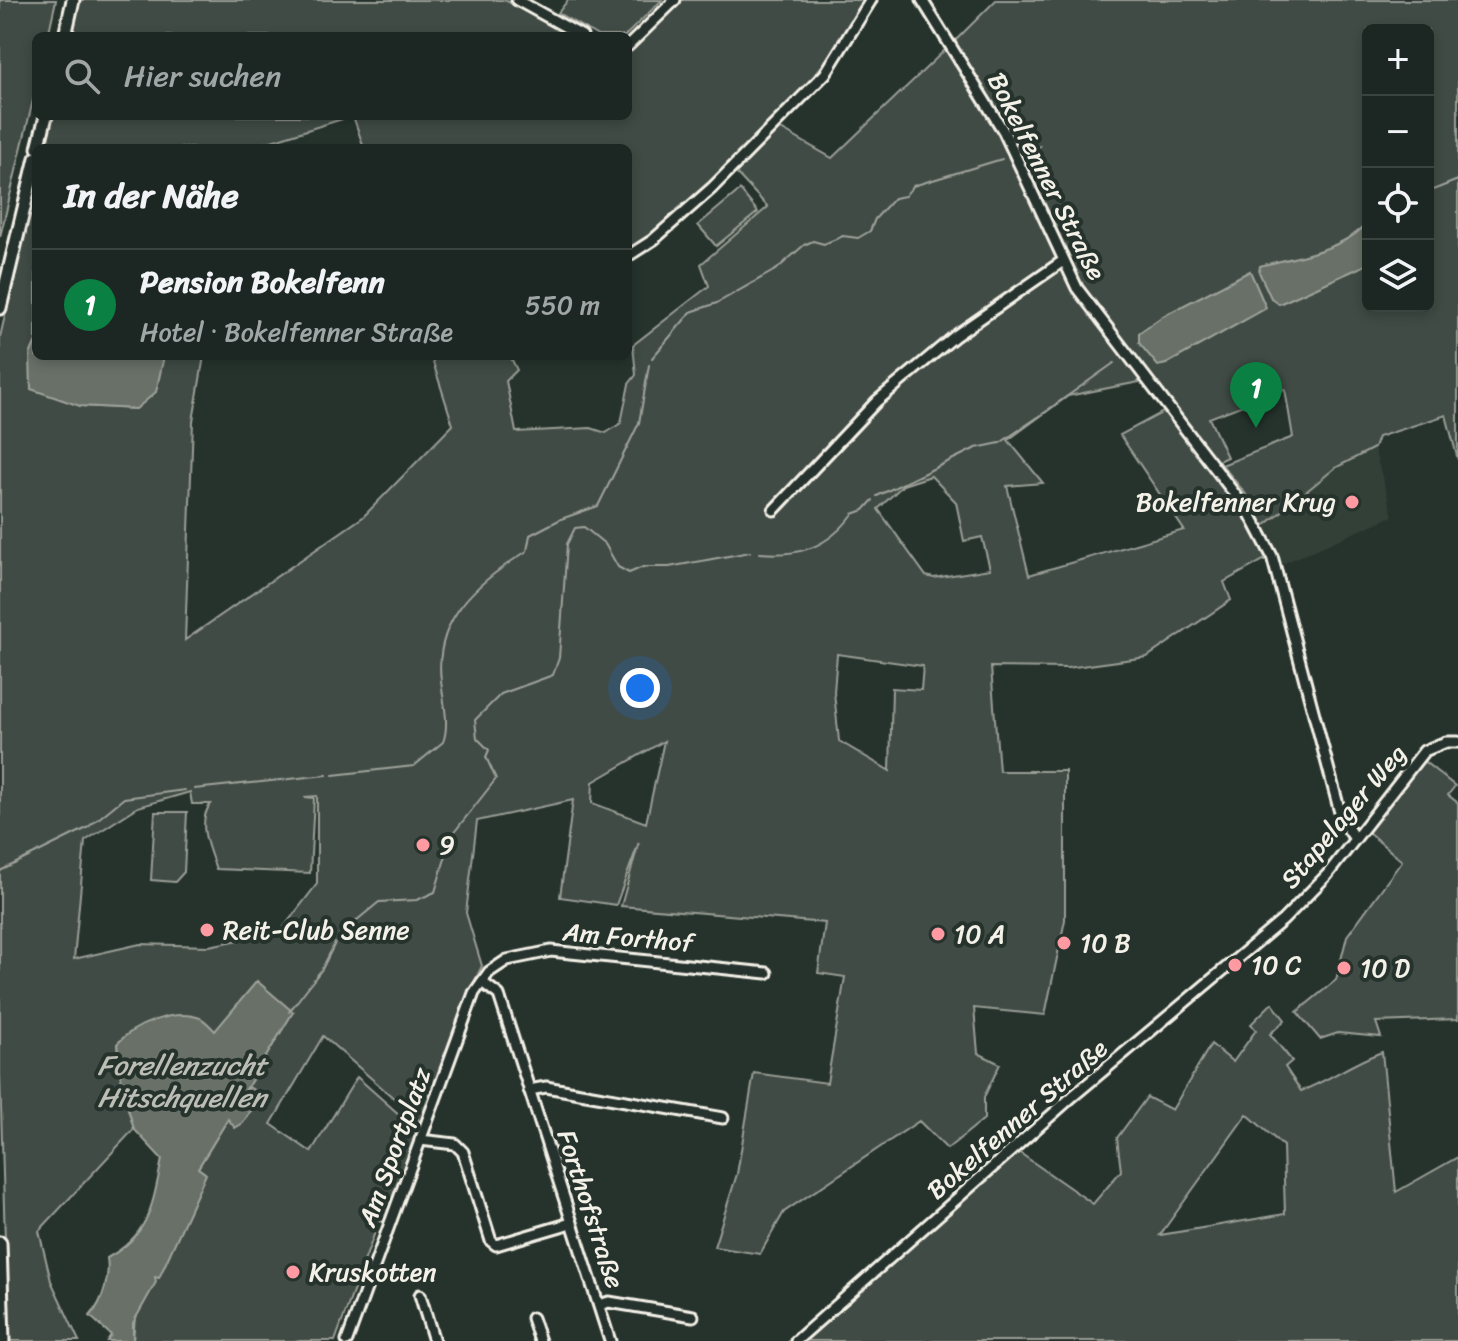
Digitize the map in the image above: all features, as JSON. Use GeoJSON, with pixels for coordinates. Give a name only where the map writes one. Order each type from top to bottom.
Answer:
{"type":"FeatureCollection","features":[{"type":"Feature","properties":{"kind":"street"},"geometry":{"type":"LineString","coordinates":[[66,32],[73,0]]}},
{"type":"Feature","properties":{"kind":"street"},"geometry":{"type":"LineString","coordinates":[[517,0],[575,32]]}},
{"type":"Feature","properties":{"kind":"street"},"geometry":{"type":"LineString","coordinates":[[632,42],[675,0]]}},
{"type":"Feature","properties":{"kind":"street"},"geometry":{"type":"LineString","coordinates":[[632,253],[653,240],[712,188],[815,84],[842,51],[871,0]]}},
{"type":"Feature","properties":{"kind":"street","name":"Bokelfenner Straße"},"geometry":{"type":"LineString","coordinates":[[922,0],[1004,132],[1077,288],[1250,514],[1272,556],[1342,820],[1355,839]]}},
{"type":"Feature","properties":{"kind":"street"},"geometry":{"type":"LineString","coordinates":[[39,144],[45,120]]}},
{"type":"Feature","properties":{"kind":"street"},"geometry":{"type":"LineString","coordinates":[[0,308],[32,175]]}},
{"type":"Feature","properties":{"kind":"street"},"geometry":{"type":"LineString","coordinates":[[774,510],[877,401],[955,336],[1063,261]]}},
{"type":"Feature","properties":{"kind":"street","name":"Stapelager Weg"},"geometry":{"type":"LineString","coordinates":[[1270,933],[1327,875],[1424,751],[1446,742],[1458,742]]}},
{"type":"Feature","properties":{"kind":"street","name":"Bokelfenner Straße"},"geometry":{"type":"LineString","coordinates":[[796,1341],[1073,1096],[1270,933]]}},
{"type":"Feature","properties":{"kind":"street","name":"Am Forthof"},"geometry":{"type":"LineString","coordinates":[[489,972],[507,960],[551,951],[767,973]]}},
{"type":"Feature","properties":{"kind":"street","name":"Am Sportplatz"},"geometry":{"type":"LineString","coordinates":[[347,1341],[474,993],[489,972]]}},
{"type":"Feature","properties":{"kind":"street","name":"Forthofstraße"},"geometry":{"type":"LineString","coordinates":[[482,982],[499,995],[610,1341]]}},
{"type":"Feature","properties":{"kind":"street","name":"Forthofstraße"},"geometry":{"type":"LineString","coordinates":[[529,1090],[546,1087],[723,1118]]}},
{"type":"Feature","properties":{"kind":"street"},"geometry":{"type":"LineString","coordinates":[[420,1140],[455,1144],[463,1152],[491,1241],[496,1245],[571,1223]]}},
{"type":"Feature","properties":{"kind":"street"},"geometry":{"type":"LineString","coordinates":[[0,1243],[3,1341]]}},
{"type":"Feature","properties":{"kind":"street"},"geometry":{"type":"LineString","coordinates":[[420,1295],[434,1341]]}},
{"type":"Feature","properties":{"kind":"street"},"geometry":{"type":"LineString","coordinates":[[599,1305],[609,1302],[693,1316]]}},
{"type":"Feature","properties":{"kind":"street"},"geometry":{"type":"LineString","coordinates":[[532,1318],[540,1341]]}},
{"type":"Feature","properties":{"kind":"shaded area"},"geometry":{"type":"Polygon","coordinates":[[[0,0],[56,0],[49,32],[32,32],[32,105],[0,237],[0,0]]]}},
{"type":"Feature","properties":{"kind":"shaded area"},"geometry":{"type":"Polygon","coordinates":[[[79,0],[505,0],[565,32],[71,32],[79,0]]]}},
{"type":"Feature","properties":{"kind":"shaded area"},"geometry":{"type":"Polygon","coordinates":[[[568,0],[662,0],[629,32],[591,32],[558,13],[568,0]]]}},
{"type":"Feature","properties":{"kind":"shaded area"},"geometry":{"type":"Polygon","coordinates":[[[680,0],[869,0],[818,70],[761,136],[698,196],[632,249],[632,144],[363,144],[354,120],[632,120],[632,46],[680,0]]]}},
{"type":"Feature","properties":{"kind":"shaded area"},"geometry":{"type":"Polygon","coordinates":[[[996,0],[1458,0],[1458,460],[1446,415],[1378,437],[1374,448],[1335,468],[1264,526],[1245,493],[1222,465],[1293,437],[1285,389],[1209,418],[1227,457],[1216,462],[1080,285],[1019,152],[954,42],[996,0]],[[1250,272],[1163,316],[1139,333],[1139,343],[1158,365],[1166,364],[1266,308],[1250,272]]]}},
{"type":"Feature","properties":{"kind":"shaded area"},"geometry":{"type":"Polygon","coordinates":[[[948,47],[999,131],[1059,259],[1144,381],[1068,396],[1008,440],[1043,483],[1007,486],[1029,575],[1184,530],[1120,435],[1165,411],[1248,518],[1267,558],[1224,582],[1231,600],[1147,657],[1067,668],[991,667],[999,771],[1065,771],[1065,920],[1045,1015],[974,1008],[978,1053],[1000,1064],[984,1097],[984,1119],[947,1149],[919,1121],[784,1212],[760,1254],[714,1247],[737,1174],[754,1073],[827,1083],[845,977],[818,973],[825,923],[621,906],[639,842],[616,905],[560,897],[573,800],[477,821],[466,913],[482,966],[463,1004],[421,1122],[323,1036],[271,1124],[311,1152],[357,1077],[418,1131],[386,1223],[376,1220],[372,1230],[375,1232],[335,1341],[133,1341],[135,1317],[205,1173],[198,1168],[293,1012],[215,1031],[117,1044],[123,1091],[134,1129],[39,1231],[51,1281],[79,1341],[8,1341],[0,1074],[0,337],[32,200],[30,355],[80,406],[136,409],[162,360],[203,360],[193,421],[185,640],[363,517],[453,425],[432,360],[512,360],[517,370],[506,381],[516,432],[591,428],[606,433],[621,423],[629,384],[636,375],[633,345],[709,286],[701,264],[768,207],[736,173],[779,128],[832,158],[948,47]],[[931,476],[903,485],[878,509],[926,576],[934,578],[990,569],[982,537],[964,541],[956,502],[931,476]],[[837,654],[834,692],[839,741],[890,771],[892,688],[921,690],[923,666],[837,654]],[[664,741],[593,782],[592,803],[646,823],[664,741]],[[190,792],[138,807],[85,841],[74,959],[140,944],[209,946],[280,932],[317,884],[317,796],[304,797],[314,798],[310,873],[216,869],[204,827],[211,804],[192,804],[190,792]]]}},
{"type":"Feature","properties":{"kind":"shaded area"},"geometry":{"type":"Polygon","coordinates":[[[51,120],[339,120],[262,144],[45,144],[51,120]]]}},
{"type":"Feature","properties":{"kind":"shaded area"},"geometry":{"type":"Polygon","coordinates":[[[740,190],[758,212],[716,246],[698,225],[740,190]]]}},
{"type":"Feature","properties":{"kind":"shaded area"},"geometry":{"type":"Polygon","coordinates":[[[1374,448],[1393,516],[1280,565],[1264,526],[1335,468],[1374,448]]]}},
{"type":"Feature","properties":{"kind":"shaded area"},"geometry":{"type":"Polygon","coordinates":[[[1421,759],[1455,786],[1448,795],[1458,803],[1458,1019],[1376,1022],[1381,1037],[1338,1033],[1320,1039],[1297,1012],[1336,980],[1347,936],[1402,861],[1368,832],[1421,759]]]}},
{"type":"Feature","properties":{"kind":"shaded area"},"geometry":{"type":"Polygon","coordinates":[[[155,812],[187,812],[184,872],[175,882],[151,880],[155,812]]]}},
{"type":"Feature","properties":{"kind":"shaded area"},"geometry":{"type":"Polygon","coordinates":[[[1272,1003],[1285,1020],[1270,1034],[1292,1061],[1285,1067],[1301,1091],[1382,1052],[1396,1192],[1458,1157],[1458,1341],[805,1341],[1017,1151],[1093,1204],[1121,1171],[1117,1138],[1147,1097],[1172,1110],[1211,1044],[1233,1062],[1256,1030],[1251,1024],[1272,1003]],[[1247,1114],[1160,1235],[1285,1214],[1283,1146],[1247,1114]]]}},
{"type":"Feature","properties":{"kind":"water"},"geometry":{"type":"Polygon","coordinates":[[[1362,228],[1362,267],[1279,304],[1271,298],[1259,272],[1260,266],[1333,246],[1362,228]]]}},
{"type":"Feature","properties":{"kind":"water"},"geometry":{"type":"Polygon","coordinates":[[[1250,271],[1266,308],[1166,364],[1158,366],[1139,343],[1139,333],[1163,316],[1250,271]]]}},
{"type":"Feature","properties":{"kind":"water"},"geometry":{"type":"Polygon","coordinates":[[[32,350],[32,360],[163,360],[156,392],[136,409],[80,406],[31,389],[32,350]]]}},
{"type":"Feature","properties":{"kind":"water","name":"Forellenzucht Hitschquellen"},"geometry":{"type":"Polygon","coordinates":[[[257,981],[293,1012],[239,1101],[249,1087],[261,1095],[243,1123],[235,1128],[228,1119],[198,1168],[206,1174],[159,1278],[155,1277],[156,1282],[133,1323],[133,1341],[107,1341],[111,1335],[90,1316],[99,1304],[104,1289],[107,1258],[121,1249],[141,1228],[152,1204],[162,1159],[134,1129],[123,1091],[117,1044],[143,1025],[178,1015],[200,1018],[215,1031],[257,981]]]}},
{"type":"Feature","properties":{"kind":"waterway"},"geometry":{"type":"LineString","coordinates":[[1027,152],[1040,146]]}},
{"type":"Feature","properties":{"kind":"waterway"},"geometry":{"type":"LineString","coordinates":[[652,358],[691,312],[717,303],[777,269],[804,245],[813,241],[824,244],[843,236],[858,238],[870,231],[875,219],[894,198],[905,196],[913,186],[1002,159]]}},
{"type":"Feature","properties":{"kind":"waterway"},"geometry":{"type":"LineString","coordinates":[[1434,190],[1458,180]]}},
{"type":"Feature","properties":{"kind":"waterway"},"geometry":{"type":"LineString","coordinates":[[1049,409],[1114,363]]}},
{"type":"Feature","properties":{"kind":"waterway"},"geometry":{"type":"LineString","coordinates":[[333,775],[414,766],[443,742],[446,720],[440,659],[452,620],[463,604],[492,575],[527,551],[530,535],[561,519],[598,506],[639,423],[649,365]]}},
{"type":"Feature","properties":{"kind":"waterway"},"geometry":{"type":"LineString","coordinates":[[877,496],[976,448],[1000,443],[1047,411]]}},
{"type":"Feature","properties":{"kind":"waterway"},"geometry":{"type":"LineString","coordinates":[[760,553],[800,551],[823,542],[873,500]]}},
{"type":"Feature","properties":{"kind":"waterway"},"geometry":{"type":"LineString","coordinates":[[340,934],[379,902],[417,900],[435,892],[452,835],[496,779],[486,757],[489,750],[477,738],[475,720],[501,694],[553,675],[559,658],[567,544],[575,528],[584,527],[605,544],[618,567],[629,573],[643,567],[669,567],[750,552]]}},
{"type":"Feature","properties":{"kind":"waterway"},"geometry":{"type":"LineString","coordinates":[[194,789],[327,775]]}},
{"type":"Feature","properties":{"kind":"waterway"},"geometry":{"type":"LineString","coordinates":[[0,871],[87,828],[124,798],[185,790]]}},
{"type":"Feature","properties":{"kind":"waterway"},"geometry":{"type":"LineString","coordinates":[[289,1012],[322,969],[335,943]]}},
{"type":"Feature","properties":{"kind":"place","name":"Pension Bokelfenn"},"geometry":{"type":"Point","coordinates":[1256,428]}},
{"type":"Feature","properties":{"kind":"place","name":"Bokelfenner Krug"},"geometry":{"type":"Point","coordinates":[1352,502]}},
{"type":"Feature","properties":{"kind":"place","name":"9"},"geometry":{"type":"Point","coordinates":[423,845]}},
{"type":"Feature","properties":{"kind":"place","name":"Reit-Club Senne"},"geometry":{"type":"Point","coordinates":[207,930]}},
{"type":"Feature","properties":{"kind":"place","name":"10 A"},"geometry":{"type":"Point","coordinates":[938,934]}},
{"type":"Feature","properties":{"kind":"place","name":"10 B"},"geometry":{"type":"Point","coordinates":[1064,943]}},
{"type":"Feature","properties":{"kind":"place","name":"10 C"},"geometry":{"type":"Point","coordinates":[1235,965]}},
{"type":"Feature","properties":{"kind":"place","name":"10 D"},"geometry":{"type":"Point","coordinates":[1344,968]}},
{"type":"Feature","properties":{"kind":"place","name":"Kruskotten"},"geometry":{"type":"Point","coordinates":[293,1272]}}]}
